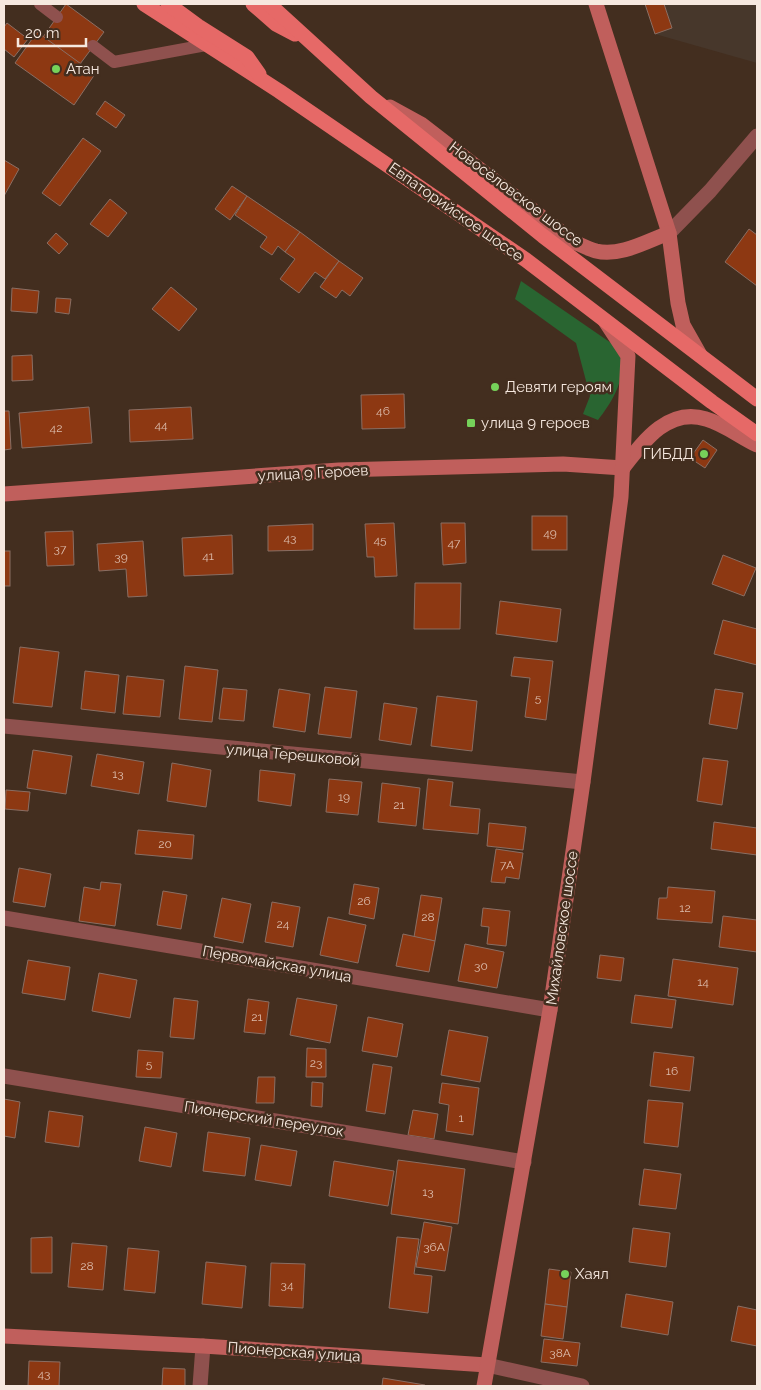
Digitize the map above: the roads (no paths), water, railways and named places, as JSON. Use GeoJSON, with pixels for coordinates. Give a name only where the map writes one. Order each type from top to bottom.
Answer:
{"type":"FeatureCollection","features":[{"type":"Feature","properties":{"kind":"main road","name":"Евпаторийское шоссе"},"geometry":{"type":"LineString","coordinates":[[144,4],[266,82],[526,260],[757,434]]}},
{"type":"Feature","properties":{"kind":"main road"},"geometry":{"type":"LineString","coordinates":[[168,4],[247,58],[266,82]]}},
{"type":"Feature","properties":{"kind":"main road"},"geometry":{"type":"LineString","coordinates":[[253,4],[276,24],[314,44]]}},
{"type":"Feature","properties":{"kind":"main road","name":"Евпаторийское шоссе"},"geometry":{"type":"LineString","coordinates":[[269,4],[371,97],[543,236],[757,399]]}},
{"type":"Feature","properties":{"kind":"main road"},"geometry":{"type":"LineString","coordinates":[[596,4],[669,233],[682,318],[702,358]]}},
{"type":"Feature","properties":{"kind":"main road","name":"Новосёловское шоссе"},"geometry":{"type":"LineString","coordinates":[[371,97],[421,124],[574,242],[597,251],[616,251],[632,248],[669,233]]}},
{"type":"Feature","properties":{"kind":"main road","name":"Михайловское шоссе"},"geometry":{"type":"LineString","coordinates":[[484,1386],[550,1010],[583,782],[623,468],[628,356],[604,320]]}},
{"type":"Feature","properties":{"kind":"main road","name":"Михайловское шоссе"},"geometry":{"type":"LineString","coordinates":[[623,468],[644,440],[655,431],[668,422],[686,417],[705,418],[757,445]]}},
{"type":"Feature","properties":{"kind":"main road","name":"улица 9 Героев"},"geometry":{"type":"LineString","coordinates":[[4,494],[338,470],[563,464],[623,468]]}},
{"type":"Feature","properties":{"kind":"main road","name":"Пионерская улица"},"geometry":{"type":"LineString","coordinates":[[4,1336],[203,1346],[487,1365]]}},
{"type":"Feature","properties":{"kind":"street"},"geometry":{"type":"LineString","coordinates":[[669,233],[710,191],[757,136]]}},
{"type":"Feature","properties":{"kind":"street","name":"улица Терешковой"},"geometry":{"type":"LineString","coordinates":[[4,726],[583,782]]}},
{"type":"Feature","properties":{"kind":"street","name":"Первомайская улица"},"geometry":{"type":"LineString","coordinates":[[4,918],[550,1010]]}},
{"type":"Feature","properties":{"kind":"street","name":"Пионерский переулок"},"geometry":{"type":"LineString","coordinates":[[4,1076],[524,1162]]}},
{"type":"Feature","properties":{"kind":"street"},"geometry":{"type":"LineString","coordinates":[[200,1386],[203,1346]]}},
{"type":"Feature","properties":{"kind":"street","name":"Пионерская улица"},"geometry":{"type":"LineString","coordinates":[[487,1365],[582,1386]]}},
{"type":"Feature","properties":{"kind":"lane"},"geometry":{"type":"LineString","coordinates":[[40,4],[57,17]]}},
{"type":"Feature","properties":{"kind":"lane"},"geometry":{"type":"LineString","coordinates":[[93,46],[114,62],[206,45]]}},
{"type":"Feature","properties":{"kind":"place","name":"Атан"},"geometry":{"type":"Point","coordinates":[56,69]}},
{"type":"Feature","properties":{"kind":"place","name":"Девяти героям"},"geometry":{"type":"Point","coordinates":[495,387]}},
{"type":"Feature","properties":{"kind":"place","name":"улица 9 героев"},"geometry":{"type":"Point","coordinates":[471,423]}},
{"type":"Feature","properties":{"kind":"place","name":"ГИБДД"},"geometry":{"type":"Point","coordinates":[704,454]}},
{"type":"Feature","properties":{"kind":"place","name":"Хаял"},"geometry":{"type":"Point","coordinates":[565,1274]}}]}
